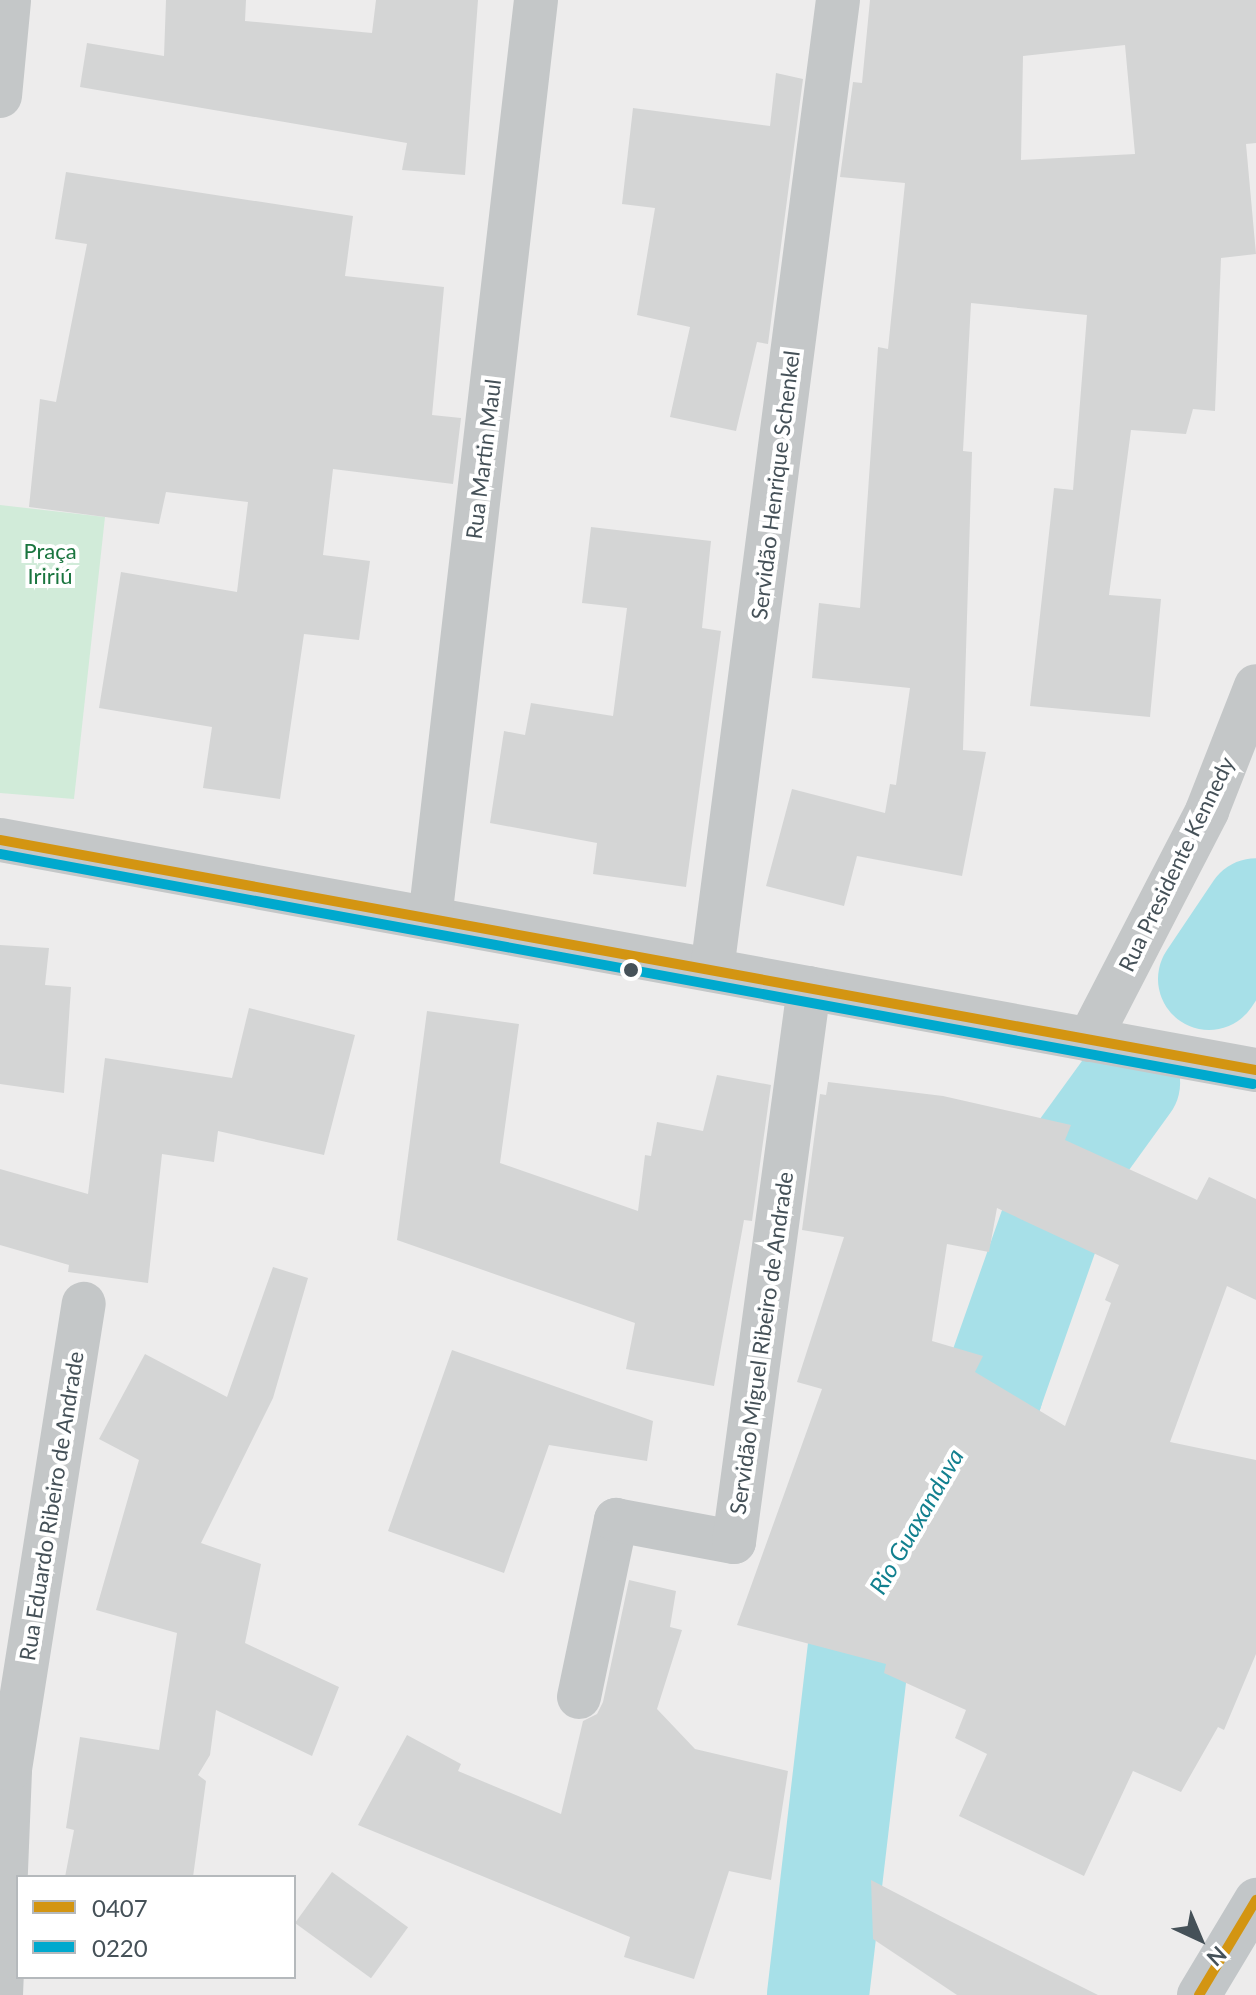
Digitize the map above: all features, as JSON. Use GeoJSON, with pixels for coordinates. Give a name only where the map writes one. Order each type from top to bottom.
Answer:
{"type":"FeatureCollection","features":[{"type":"Feature","properties":{"kind":"main road"},"geometry":{"type":"LineString","coordinates":[[1199,1995],[1256,1900]]}},
{"type":"Feature","properties":{"kind":"street"},"geometry":{"type":"LineString","coordinates":[[0,96],[9,0]]}},
{"type":"Feature","properties":{"kind":"street","name":"Rua Martin Maul"},"geometry":{"type":"LineString","coordinates":[[430,919],[536,0]]}},
{"type":"Feature","properties":{"kind":"street","name":"Servidão Henrique Schenkel"},"geometry":{"type":"LineString","coordinates":[[712,970],[838,0]]}},
{"type":"Feature","properties":{"kind":"street","name":"Rua Presidente Kennedy"},"geometry":{"type":"LineString","coordinates":[[1089,1040],[1207,811],[1256,686]]}},
{"type":"Feature","properties":{"kind":"street"},"geometry":{"type":"LineString","coordinates":[[0,840],[1256,1070]]}},
{"type":"Feature","properties":{"kind":"street","name":"Servidão Miguel Ribeiro de Andrade"},"geometry":{"type":"LineString","coordinates":[[579,1697],[616,1520],[734,1542],[809,988]]}},
{"type":"Feature","properties":{"kind":"street","name":"Rua Eduardo Ribeiro de Andrade"},"geometry":{"type":"LineString","coordinates":[[1,1995],[10,1769],[84,1304]]}},
{"type":"Feature","properties":{"kind":"green space","name":"Praça Iririú"},"geometry":{"type":"Polygon","coordinates":[[[0,505],[105,517],[74,799],[0,793],[0,505]]]}},
{"type":"Feature","properties":{"kind":"building"},"geometry":{"type":"Polygon","coordinates":[[[166,0],[246,0],[245,21],[372,33],[376,0],[478,0],[465,175],[402,170],[407,143],[80,87],[87,43],[164,56],[166,0]]]}},
{"type":"Feature","properties":{"kind":"building"},"geometry":{"type":"Polygon","coordinates":[[[870,0],[1256,0],[1256,143],[1246,144],[1256,254],[1221,258],[1215,411],[1193,409],[1186,434],[1131,430],[1109,595],[1161,599],[1150,717],[1030,706],[1054,488],[1073,490],[1087,315],[971,303],[963,451],[972,452],[963,750],[986,752],[962,876],[857,856],[844,906],[766,886],[792,789],[885,813],[890,784],[896,785],[910,688],[812,678],[819,603],[860,608],[878,347],[888,349],[905,183],[840,177],[853,82],[862,83],[870,0]],[[1125,45],[1023,56],[1021,160],[1135,154],[1125,45]]]}},
{"type":"Feature","properties":{"kind":"building"},"geometry":{"type":"Polygon","coordinates":[[[776,73],[803,79],[768,344],[757,342],[736,431],[670,417],[690,327],[637,315],[655,208],[622,204],[633,108],[770,126],[776,73]]]}},
{"type":"Feature","properties":{"kind":"building"},"geometry":{"type":"Polygon","coordinates":[[[66,172],[353,216],[345,276],[444,287],[432,415],[461,418],[453,484],[333,469],[323,555],[370,561],[359,640],[304,634],[280,799],[203,788],[212,727],[99,708],[121,572],[237,592],[248,502],[166,492],[159,524],[29,507],[40,399],[56,402],[87,244],[55,239],[66,172]]]}},
{"type":"Feature","properties":{"kind":"building"},"geometry":{"type":"Polygon","coordinates":[[[591,527],[711,541],[702,628],[721,631],[686,887],[593,874],[597,843],[490,823],[504,731],[525,735],[531,703],[613,716],[627,608],[582,603],[591,527]]]}},
{"type":"Feature","properties":{"kind":"building"},"geometry":{"type":"Polygon","coordinates":[[[0,945],[49,948],[45,985],[71,987],[64,1093],[0,1084],[0,945]]]}},
{"type":"Feature","properties":{"kind":"building"},"geometry":{"type":"Polygon","coordinates":[[[249,1008],[355,1035],[324,1155],[218,1131],[214,1162],[162,1154],[148,1283],[68,1272],[69,1265],[0,1245],[0,1169],[88,1194],[105,1058],[232,1078],[249,1008]]]}},
{"type":"Feature","properties":{"kind":"building"},"geometry":{"type":"Polygon","coordinates":[[[427,1011],[519,1024],[500,1163],[638,1211],[645,1155],[651,1156],[657,1122],[703,1131],[717,1075],[771,1085],[752,1221],[744,1220],[714,1386],[626,1369],[635,1323],[397,1240],[427,1011]]]}},
{"type":"Feature","properties":{"kind":"building"},"geometry":{"type":"Polygon","coordinates":[[[828,1082],[943,1096],[1071,1125],[1065,1140],[1197,1200],[1209,1177],[1256,1199],[1256,1300],[1227,1286],[1170,1442],[1256,1460],[1256,1654],[1224,1730],[1218,1727],[1181,1792],[1133,1771],[1084,1876],[959,1816],[987,1754],[955,1738],[966,1710],[884,1673],[886,1664],[737,1625],[822,1389],[797,1382],[844,1237],[802,1230],[820,1094],[826,1095],[828,1082]],[[997,1208],[989,1252],[947,1244],[932,1341],[983,1356],[975,1372],[1065,1426],[1111,1303],[1105,1300],[1119,1265],[997,1208]]]}},
{"type":"Feature","properties":{"kind":"building"},"geometry":{"type":"Polygon","coordinates":[[[273,1267],[308,1278],[273,1398],[201,1543],[261,1564],[245,1643],[339,1687],[312,1756],[216,1710],[210,1755],[198,1775],[206,1781],[193,1875],[65,1875],[74,1830],[66,1828],[80,1737],[159,1750],[177,1633],[96,1610],[139,1460],[99,1439],[145,1354],[227,1397],[273,1267]]]}},
{"type":"Feature","properties":{"kind":"building"},"geometry":{"type":"Polygon","coordinates":[[[452,1350],[653,1421],[647,1461],[549,1445],[504,1573],[388,1531],[452,1350]]]}},
{"type":"Feature","properties":{"kind":"building"},"geometry":{"type":"Polygon","coordinates":[[[629,1580],[676,1591],[670,1627],[682,1630],[657,1709],[695,1749],[788,1771],[771,1880],[729,1871],[694,1979],[624,1957],[630,1937],[358,1825],[407,1735],[461,1764],[458,1771],[561,1814],[583,1721],[597,1714],[603,1702],[629,1580]]]}},
{"type":"Feature","properties":{"kind":"building"},"geometry":{"type":"Polygon","coordinates":[[[332,1872],[408,1927],[371,1978],[296,1924],[332,1872]]]}},
{"type":"Feature","properties":{"kind":"building"},"geometry":{"type":"Polygon","coordinates":[[[871,1880],[1098,1995],[957,1995],[873,1939],[871,1880]]]}},
{"type":"Feature","properties":{"kind":"waterway","name":"Rio Guaxanduva"},"geometry":{"type":"LineString","coordinates":[[1209,979],[1256,909]]}},
{"type":"Feature","properties":{"kind":"waterway","name":"Rio Guaxanduva"},"geometry":{"type":"LineString","coordinates":[[818,1995],[863,1613],[992,1392],[1074,1159],[1129,1083]]}},
{"type":"Feature","properties":{"kind":"transit line","name":"0407"},"geometry":{"type":"LineString","coordinates":[[0,840],[1256,1070]]}},
{"type":"Feature","properties":{"kind":"transit line","name":"0220"},"geometry":{"type":"LineString","coordinates":[[0,854],[1253,1084]]}},
{"type":"Feature","properties":{"kind":"transit line","name":"0407"},"geometry":{"type":"LineString","coordinates":[[1199,1995],[1256,1900]]}}]}
